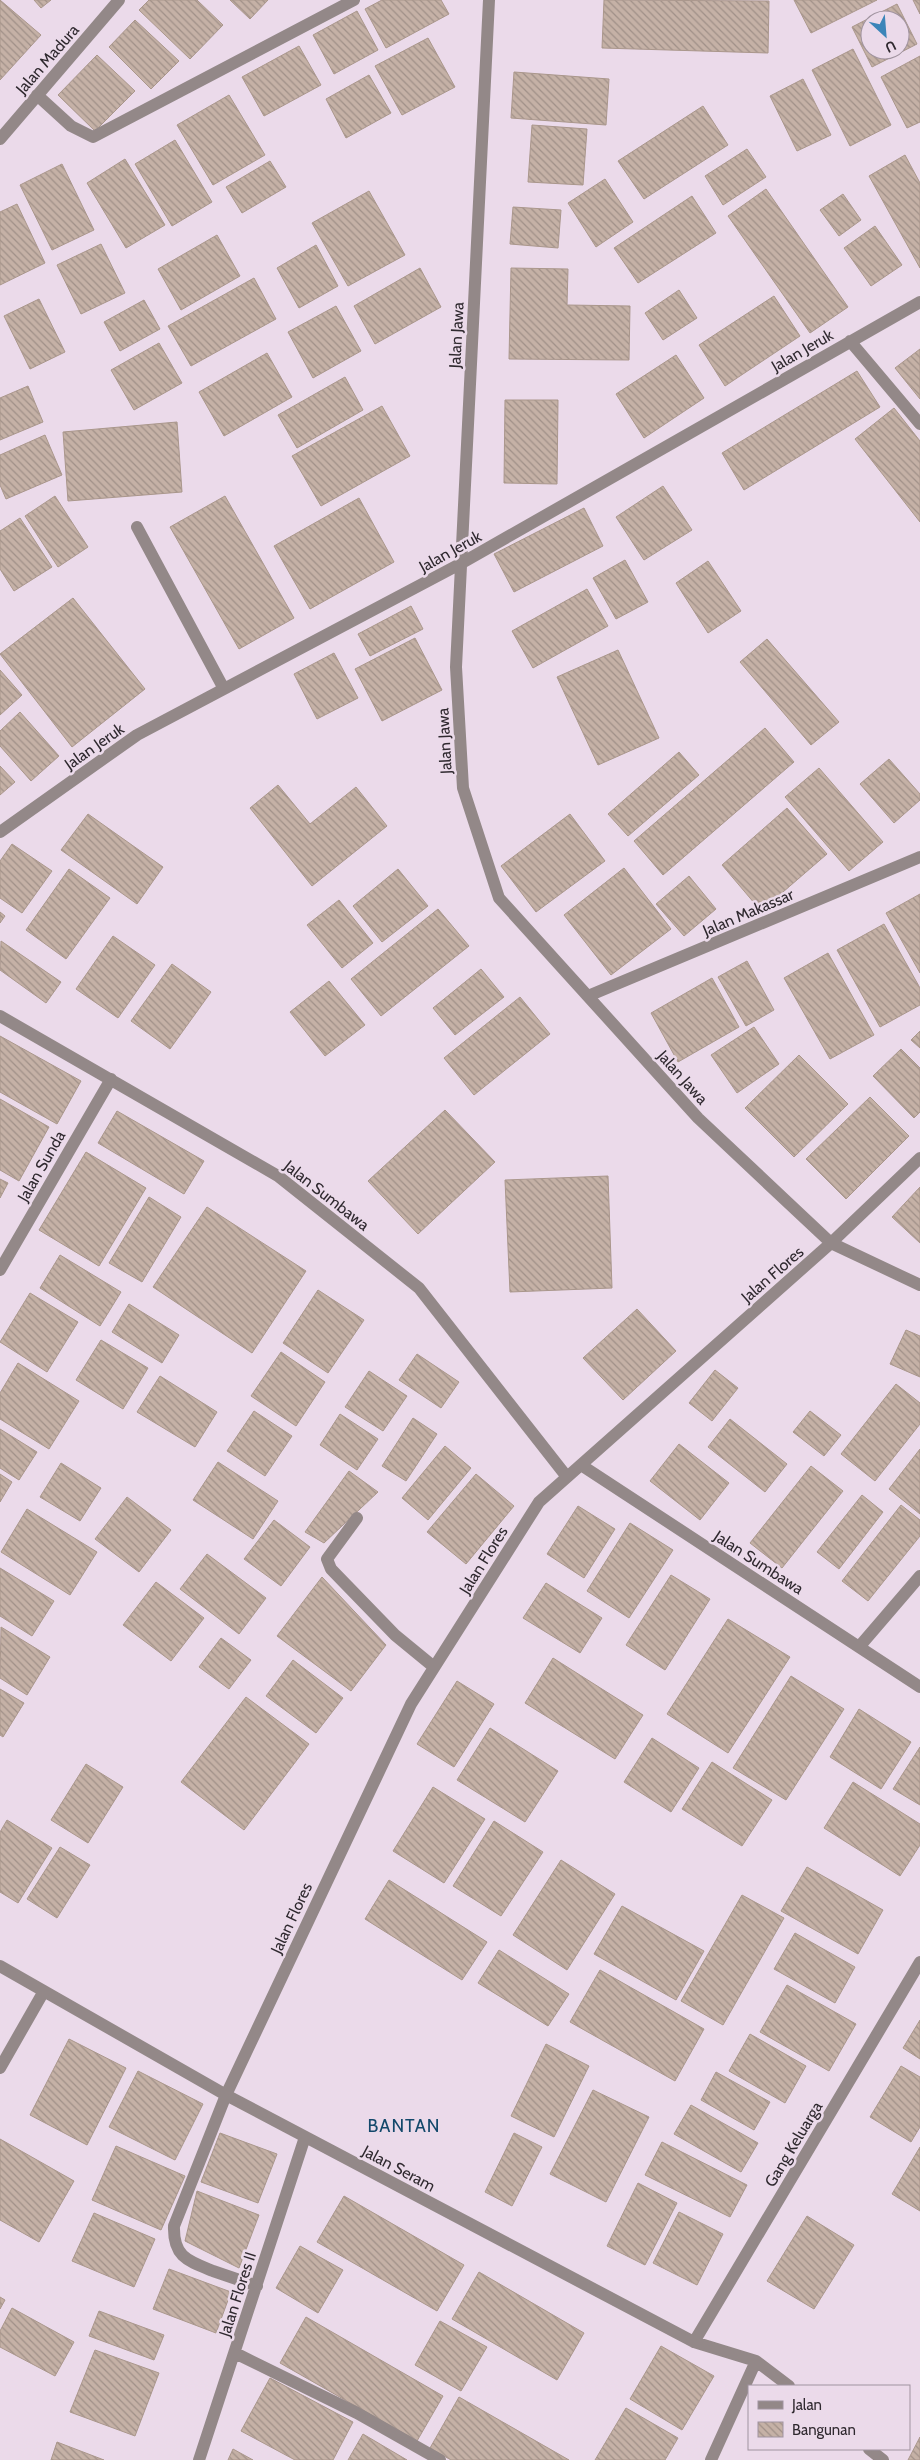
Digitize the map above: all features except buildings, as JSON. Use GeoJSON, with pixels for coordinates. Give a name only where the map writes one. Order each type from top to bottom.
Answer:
{"type":"FeatureCollection","features":[{"type":"Feature","properties":{"kind":"street","name":"Jalan Madura"},"geometry":{"type":"LineString","coordinates":[[0,138],[119,0]]}},
{"type":"Feature","properties":{"kind":"street"},"geometry":{"type":"LineString","coordinates":[[37,96],[71,126],[93,136],[354,0]]}},
{"type":"Feature","properties":{"kind":"street","name":"Jalan Jawa"},"geometry":{"type":"LineString","coordinates":[[489,0],[456,667],[463,788],[499,898],[698,1118],[831,1243],[920,1285]]}},
{"type":"Feature","properties":{"kind":"street","name":"Jalan Jeruk"},"geometry":{"type":"LineString","coordinates":[[0,832],[137,735],[460,564],[920,302]]}},
{"type":"Feature","properties":{"kind":"street"},"geometry":{"type":"LineString","coordinates":[[850,341],[920,424]]}},
{"type":"Feature","properties":{"kind":"street"},"geometry":{"type":"LineString","coordinates":[[136,527],[224,689]]}},
{"type":"Feature","properties":{"kind":"street","name":"Jalan Makassar"},"geometry":{"type":"LineString","coordinates":[[588,996],[920,857]]}},
{"type":"Feature","properties":{"kind":"street","name":"Jalan Sumbawa"},"geometry":{"type":"LineString","coordinates":[[0,1016],[278,1176],[419,1288],[567,1477]]}},
{"type":"Feature","properties":{"kind":"street","name":"Jalan Sunda"},"geometry":{"type":"LineString","coordinates":[[0,1270],[111,1079]]}},
{"type":"Feature","properties":{"kind":"street","name":"Jalan Flores"},"geometry":{"type":"LineString","coordinates":[[258,2286],[189,2261],[177,2248],[174,2235],[178,2214],[226,2095],[411,1704],[539,1502],[831,1243],[920,1158]]}},
{"type":"Feature","properties":{"kind":"street","name":"Jalan Sumbawa"},"geometry":{"type":"LineString","coordinates":[[580,1465],[920,1686]]}},
{"type":"Feature","properties":{"kind":"street"},"geometry":{"type":"LineString","coordinates":[[357,1518],[327,1559],[331,1570],[395,1635],[434,1667]]}},
{"type":"Feature","properties":{"kind":"street"},"geometry":{"type":"LineString","coordinates":[[859,1647],[920,1576]]}},
{"type":"Feature","properties":{"kind":"street","name":"Gang Keluarga"},"geometry":{"type":"LineString","coordinates":[[694,2342],[920,1962]]}},
{"type":"Feature","properties":{"kind":"street","name":"Jalan Seram"},"geometry":{"type":"LineString","coordinates":[[0,1966],[226,2095],[694,2342],[756,2361],[788,2385]]}},
{"type":"Feature","properties":{"kind":"street"},"geometry":{"type":"LineString","coordinates":[[0,2068],[44,1991]]}},
{"type":"Feature","properties":{"kind":"street","name":"Jalan Flores II"},"geometry":{"type":"LineString","coordinates":[[199,2460],[258,2286],[305,2137]]}},
{"type":"Feature","properties":{"kind":"street"},"geometry":{"type":"LineString","coordinates":[[235,2352],[357,2413],[440,2460]]}},
{"type":"Feature","properties":{"kind":"street"},"geometry":{"type":"LineString","coordinates":[[711,2460],[756,2361]]}},
{"type":"Feature","properties":{"kind":"street"},"geometry":{"type":"LineString","coordinates":[[870,2450],[884,2460]]}},
{"type":"Feature","properties":{"kind":"district","name":"BANTAN"},"geometry":{"type":"Point","coordinates":[404,2126]}}]}
